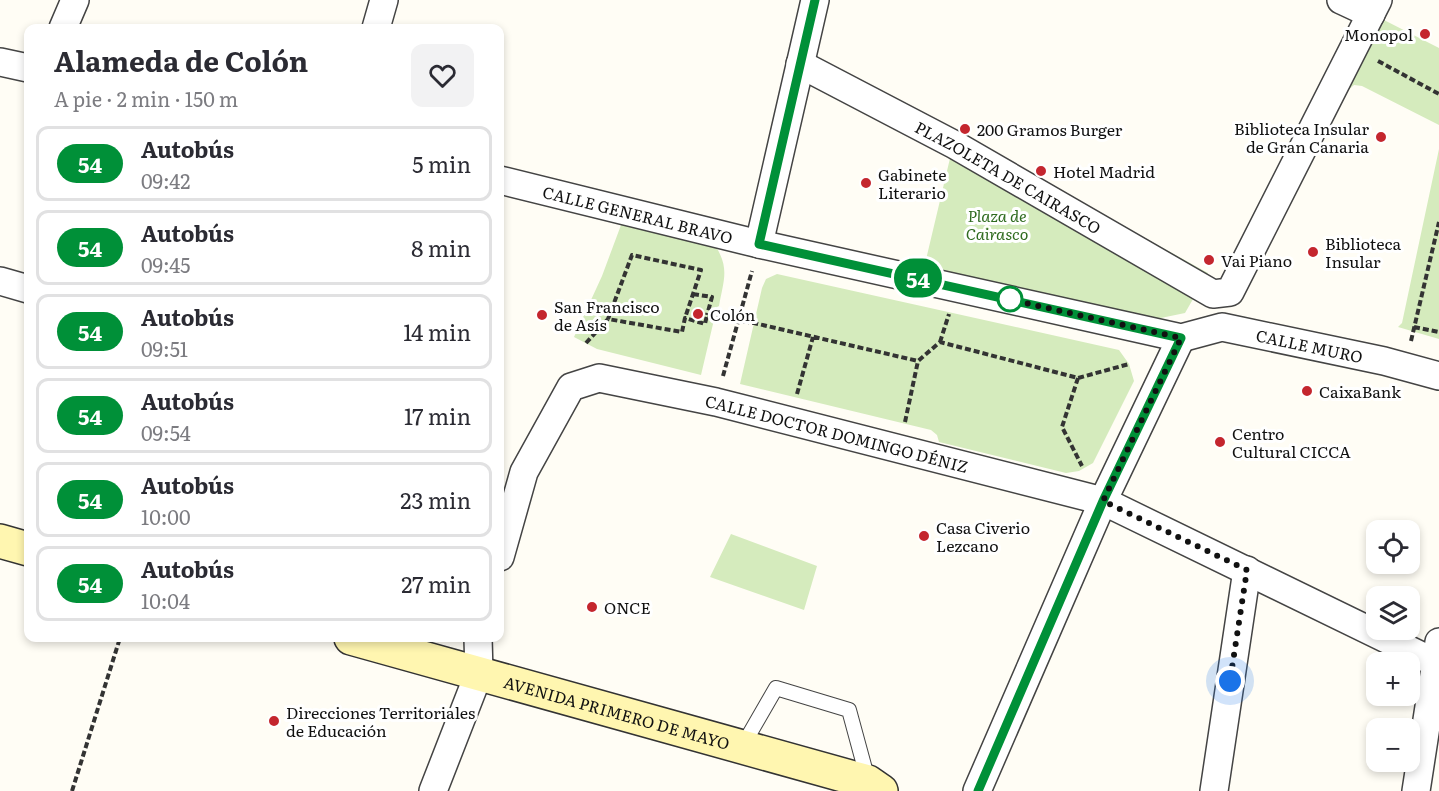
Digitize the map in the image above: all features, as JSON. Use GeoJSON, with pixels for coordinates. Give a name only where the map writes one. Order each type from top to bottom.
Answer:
{"type":"FeatureCollection","features":[{"type":"Feature","properties":{"kind":"street"},"geometry":{"type":"LineString","coordinates":[[65,24],[75,0]]}},
{"type":"Feature","properties":{"kind":"street"},"geometry":{"type":"LineString","coordinates":[[377,24],[384,0]]}},
{"type":"Feature","properties":{"kind":"street"},"geometry":{"type":"LineString","coordinates":[[759,244],[815,0]]}},
{"type":"Feature","properties":{"kind":"street"},"geometry":{"type":"LineString","coordinates":[[1222,327],[1221,293],[1375,7],[1341,0]]}},
{"type":"Feature","properties":{"kind":"street"},"geometry":{"type":"LineString","coordinates":[[0,62],[24,67]]}},
{"type":"Feature","properties":{"kind":"street","name":"PLAZOLETA DE CAIRASCO"},"geometry":{"type":"LineString","coordinates":[[800,64],[955,145],[1221,293]]}},
{"type":"Feature","properties":{"kind":"street","name":"CALLE GENERAL BRAVO"},"geometry":{"type":"LineString","coordinates":[[504,181],[759,244],[1181,338]]}},
{"type":"Feature","properties":{"kind":"street"},"geometry":{"type":"LineString","coordinates":[[0,281],[24,288]]}},
{"type":"Feature","properties":{"kind":"street","name":"CALLE MURO"},"geometry":{"type":"LineString","coordinates":[[1181,338],[1222,327],[1384,361],[1439,376]]}},
{"type":"Feature","properties":{"kind":"street"},"geometry":{"type":"LineString","coordinates":[[978,791],[1103,501],[1181,338]]}},
{"type":"Feature","properties":{"kind":"street","name":"CALLE DOCTOR DOMINGO DÉNIZ"},"geometry":{"type":"LineString","coordinates":[[504,543],[524,472],[571,387],[599,378],[716,402],[1103,501],[1247,570],[1437,653]]}},
{"type":"Feature","properties":{"kind":"street"},"geometry":{"type":"LineString","coordinates":[[0,541],[24,548]]}},
{"type":"Feature","properties":{"kind":"street"},"geometry":{"type":"LineString","coordinates":[[1214,791],[1247,570]]}},
{"type":"Feature","properties":{"kind":"street","name":"AVENIDA PRIMERO DE MAYO"},"geometry":{"type":"LineString","coordinates":[[366,642],[742,747],[875,787]]}},
{"type":"Feature","properties":{"kind":"street"},"geometry":{"type":"LineString","coordinates":[[433,791],[479,673],[478,642]]}},
{"type":"Feature","properties":{"kind":"street"},"geometry":{"type":"LineString","coordinates":[[1416,791],[1437,653]]}},
{"type":"Feature","properties":{"kind":"lane"},"geometry":{"type":"LineString","coordinates":[[742,747],[776,688],[849,710],[875,787]]}},
{"type":"Feature","properties":{"kind":"path"},"geometry":{"type":"LineString","coordinates":[[1354,48],[1439,94]]}},
{"type":"Feature","properties":{"kind":"path"},"geometry":{"type":"LineString","coordinates":[[1409,348],[1439,222]]}},
{"type":"Feature","properties":{"kind":"path"},"geometry":{"type":"LineString","coordinates":[[716,402],[740,321],[759,244]]}},
{"type":"Feature","properties":{"kind":"path"},"geometry":{"type":"LineString","coordinates":[[586,343],[608,319],[632,255],[701,270],[682,332],[608,319]]}},
{"type":"Feature","properties":{"kind":"path"},"geometry":{"type":"LineString","coordinates":[[685,318],[705,324],[712,297],[693,294]]}},
{"type":"Feature","properties":{"kind":"path"},"geometry":{"type":"LineString","coordinates":[[707,315],[918,361]]}},
{"type":"Feature","properties":{"kind":"path"},"geometry":{"type":"LineString","coordinates":[[1414,327],[1439,333]]}},
{"type":"Feature","properties":{"kind":"path"},"geometry":{"type":"LineString","coordinates":[[796,398],[813,337]]}},
{"type":"Feature","properties":{"kind":"path"},"geometry":{"type":"LineString","coordinates":[[904,423],[918,361],[940,342],[1078,378],[1129,364]]}},
{"type":"Feature","properties":{"kind":"path"},"geometry":{"type":"LineString","coordinates":[[1078,378],[1062,427],[1084,469]]}},
{"type":"Feature","properties":{"kind":"path"},"geometry":{"type":"LineString","coordinates":[[72,791],[119,642]]}},
{"type":"Feature","properties":{"kind":"green space"},"geometry":{"type":"Polygon","coordinates":[[[1382,19],[1439,48],[1439,125],[1362,86],[1354,85],[1345,93],[1382,19]]]}},
{"type":"Feature","properties":{"kind":"green space","name":"Plaza de Cairasco"},"geometry":{"type":"Polygon","coordinates":[[[956,133],[1208,273],[1185,313],[1156,319],[924,268],[956,133]]]}},
{"type":"Feature","properties":{"kind":"green space"},"geometry":{"type":"Polygon","coordinates":[[[1439,149],[1439,339],[1398,327],[1402,323],[1439,149]]]}},
{"type":"Feature","properties":{"kind":"green space"},"geometry":{"type":"Polygon","coordinates":[[[624,217],[716,247],[720,255],[724,269],[724,283],[701,375],[597,349],[574,337],[602,276],[624,217]]]}},
{"type":"Feature","properties":{"kind":"green space"},"geometry":{"type":"Polygon","coordinates":[[[777,274],[1119,350],[1129,364],[1134,381],[1093,463],[1079,471],[1066,473],[939,442],[937,435],[931,430],[740,384],[762,288],[766,279],[777,274]]]}},
{"type":"Feature","properties":{"kind":"green space"},"geometry":{"type":"Polygon","coordinates":[[[731,534],[817,566],[804,610],[710,577],[731,534]]]}},
{"type":"Feature","properties":{"kind":"bus line","name":"54"},"geometry":{"type":"LineString","coordinates":[[815,0],[759,244],[1181,338],[1103,501],[978,791]]}},
{"type":"Feature","properties":{"kind":"place","name":"Monopol"},"geometry":{"type":"Point","coordinates":[1425,34]}},
{"type":"Feature","properties":{"kind":"place","name":"200 Gramos Burger"},"geometry":{"type":"Point","coordinates":[965,129]}},
{"type":"Feature","properties":{"kind":"place","name":"Biblioteca Insular de Gran Canaria"},"geometry":{"type":"Point","coordinates":[1381,137]}},
{"type":"Feature","properties":{"kind":"place","name":"Hotel Madrid"},"geometry":{"type":"Point","coordinates":[1041,171]}},
{"type":"Feature","properties":{"kind":"place","name":"Gabinete Literario"},"geometry":{"type":"Point","coordinates":[866,183]}},
{"type":"Feature","properties":{"kind":"place","name":"Biblioteca Insular"},"geometry":{"type":"Point","coordinates":[1313,252]}},
{"type":"Feature","properties":{"kind":"place","name":"Vai Piano"},"geometry":{"type":"Point","coordinates":[1209,260]}},
{"type":"Feature","properties":{"kind":"place","name":"Colón"},"geometry":{"type":"Point","coordinates":[698,314]}},
{"type":"Feature","properties":{"kind":"place","name":"San Francisco de Asís"},"geometry":{"type":"Point","coordinates":[542,315]}},
{"type":"Feature","properties":{"kind":"place","name":"CaixaBank"},"geometry":{"type":"Point","coordinates":[1307,391]}},
{"type":"Feature","properties":{"kind":"place","name":"Centro Cultural CICCA"},"geometry":{"type":"Point","coordinates":[1220,442]}},
{"type":"Feature","properties":{"kind":"place","name":"Casa Civerio Lezcano"},"geometry":{"type":"Point","coordinates":[924,536]}},
{"type":"Feature","properties":{"kind":"place","name":"ONCE"},"geometry":{"type":"Point","coordinates":[592,607]}},
{"type":"Feature","properties":{"kind":"place","name":"Direcciones Territoriales de Educación"},"geometry":{"type":"Point","coordinates":[274,721]}},
{"type":"Feature","properties":{"kind":"route"},"geometry":{"type":"LineString","coordinates":[[1010,299],[1003,298],[1181,338],[1103,501],[1247,570],[1230,681]]}}]}
